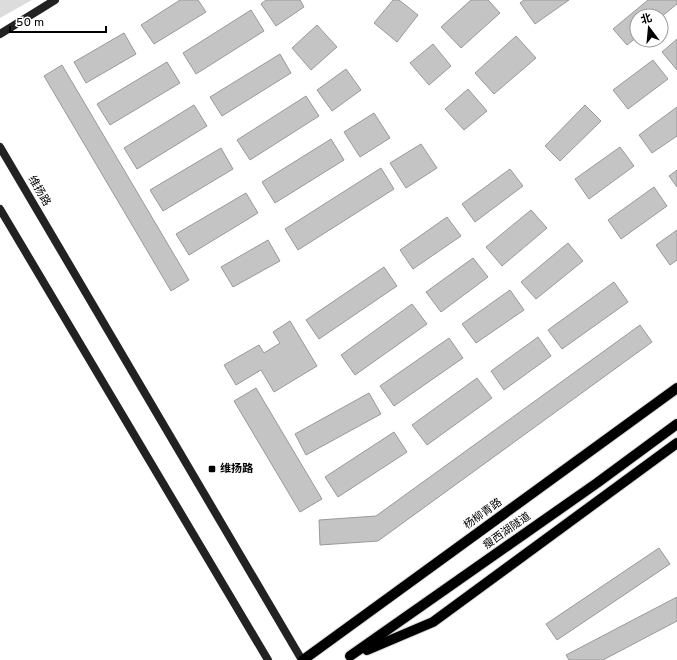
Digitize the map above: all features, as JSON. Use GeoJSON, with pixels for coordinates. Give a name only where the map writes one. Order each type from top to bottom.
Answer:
{"type":"FeatureCollection","features":[{"type":"Feature","properties":{"kind":"main road"},"geometry":{"type":"LineString","coordinates":[[0,34],[55,0]]}},
{"type":"Feature","properties":{"kind":"main road","name":"维扬路"},"geometry":{"type":"LineString","coordinates":[[0,147],[302,660]]}},
{"type":"Feature","properties":{"kind":"main road"},"geometry":{"type":"LineString","coordinates":[[0,209],[268,660]]}},
{"type":"Feature","properties":{"kind":"main road","name":"杨柳青路"},"geometry":{"type":"LineString","coordinates":[[302,660],[677,388]]}},
{"type":"Feature","properties":{"kind":"main road","name":"瘦西湖隧道"},"geometry":{"type":"LineString","coordinates":[[348,658],[597,483],[677,424]]}},
{"type":"Feature","properties":{"kind":"main road"},"geometry":{"type":"LineString","coordinates":[[348,658],[433,622],[677,443]]}},
{"type":"Feature","properties":{"kind":"shaded area"},"geometry":{"type":"Polygon","coordinates":[[[0,0],[32,0],[0,18],[0,0]]]}},
{"type":"Feature","properties":{"kind":"building"},"geometry":{"type":"Polygon","coordinates":[[[180,0],[198,0],[206,12],[154,44],[141,25],[180,0]]]}},
{"type":"Feature","properties":{"kind":"building"},"geometry":{"type":"Polygon","coordinates":[[[266,0],[300,0],[304,7],[276,26],[261,4],[266,0]]]}},
{"type":"Feature","properties":{"kind":"building"},"geometry":{"type":"Polygon","coordinates":[[[393,0],[399,0],[418,15],[397,42],[374,23],[393,0]]]}},
{"type":"Feature","properties":{"kind":"building"},"geometry":{"type":"Polygon","coordinates":[[[471,0],[488,0],[500,13],[461,48],[441,27],[471,0]]]}},
{"type":"Feature","properties":{"kind":"building"},"geometry":{"type":"Polygon","coordinates":[[[524,0],[569,0],[535,24],[520,3],[524,0]]]}},
{"type":"Feature","properties":{"kind":"building"},"geometry":{"type":"Polygon","coordinates":[[[648,0],[677,0],[677,4],[669,10],[669,8],[638,8],[648,0]]]}},
{"type":"Feature","properties":{"kind":"building"},"geometry":{"type":"Polygon","coordinates":[[[251,10],[264,31],[196,74],[183,53],[251,10]]]}},
{"type":"Feature","properties":{"kind":"building"},"geometry":{"type":"Polygon","coordinates":[[[629,16],[629,43],[627,45],[613,29],[629,16]]]}},
{"type":"Feature","properties":{"kind":"building"},"geometry":{"type":"Polygon","coordinates":[[[317,25],[337,47],[311,70],[292,48],[317,25]]]}},
{"type":"Feature","properties":{"kind":"building"},"geometry":{"type":"Polygon","coordinates":[[[124,33],[136,54],[86,83],[74,62],[124,33]]]}},
{"type":"Feature","properties":{"kind":"building"},"geometry":{"type":"Polygon","coordinates":[[[516,36],[536,58],[494,94],[475,73],[516,36]]]}},
{"type":"Feature","properties":{"kind":"building"},"geometry":{"type":"Polygon","coordinates":[[[677,39],[677,70],[662,52],[669,48],[669,46],[677,39]]]}},
{"type":"Feature","properties":{"kind":"building"},"geometry":{"type":"Polygon","coordinates":[[[433,44],[451,66],[429,85],[410,63],[433,44]]]}},
{"type":"Feature","properties":{"kind":"building"},"geometry":{"type":"Polygon","coordinates":[[[280,54],[291,73],[222,116],[210,97],[280,54]]]}},
{"type":"Feature","properties":{"kind":"building"},"geometry":{"type":"Polygon","coordinates":[[[653,60],[668,79],[628,109],[613,90],[653,60]]]}},
{"type":"Feature","properties":{"kind":"building"},"geometry":{"type":"Polygon","coordinates":[[[167,62],[180,83],[110,125],[97,104],[167,62]]]}},
{"type":"Feature","properties":{"kind":"building"},"geometry":{"type":"Polygon","coordinates":[[[62,65],[189,280],[171,291],[44,76],[62,65]]]}},
{"type":"Feature","properties":{"kind":"building"},"geometry":{"type":"Polygon","coordinates":[[[346,69],[361,90],[332,111],[317,90],[346,69]]]}},
{"type":"Feature","properties":{"kind":"building"},"geometry":{"type":"Polygon","coordinates":[[[468,89],[487,111],[464,130],[445,109],[468,89]]]}},
{"type":"Feature","properties":{"kind":"building"},"geometry":{"type":"Polygon","coordinates":[[[306,96],[319,116],[250,160],[237,140],[306,96]]]}},
{"type":"Feature","properties":{"kind":"building"},"geometry":{"type":"Polygon","coordinates":[[[194,105],[207,126],[137,169],[124,148],[194,105]]]}},
{"type":"Feature","properties":{"kind":"building"},"geometry":{"type":"Polygon","coordinates":[[[585,105],[601,121],[560,161],[545,146],[585,105]]]}},
{"type":"Feature","properties":{"kind":"building"},"geometry":{"type":"Polygon","coordinates":[[[677,107],[677,136],[652,153],[639,135],[677,107]]]}},
{"type":"Feature","properties":{"kind":"building"},"geometry":{"type":"Polygon","coordinates":[[[374,113],[390,138],[360,157],[344,132],[374,113]]]}},
{"type":"Feature","properties":{"kind":"building"},"geometry":{"type":"Polygon","coordinates":[[[331,139],[344,160],[275,203],[262,182],[331,139]]]}},
{"type":"Feature","properties":{"kind":"building"},"geometry":{"type":"Polygon","coordinates":[[[421,144],[437,168],[406,188],[390,163],[421,144]]]}},
{"type":"Feature","properties":{"kind":"building"},"geometry":{"type":"Polygon","coordinates":[[[620,147],[634,166],[589,199],[575,179],[620,147]]]}},
{"type":"Feature","properties":{"kind":"building"},"geometry":{"type":"Polygon","coordinates":[[[221,148],[233,169],[163,211],[150,190],[221,148]]]}},
{"type":"Feature","properties":{"kind":"building"},"geometry":{"type":"Polygon","coordinates":[[[381,168],[394,189],[298,250],[285,229],[381,168]]]}},
{"type":"Feature","properties":{"kind":"building"},"geometry":{"type":"Polygon","coordinates":[[[510,169],[523,186],[475,222],[462,204],[510,169]]]}},
{"type":"Feature","properties":{"kind":"building"},"geometry":{"type":"Polygon","coordinates":[[[677,170],[677,187],[669,176],[677,170]]]}},
{"type":"Feature","properties":{"kind":"building"},"geometry":{"type":"Polygon","coordinates":[[[654,187],[667,206],[621,239],[608,220],[654,187]]]}},
{"type":"Feature","properties":{"kind":"building"},"geometry":{"type":"Polygon","coordinates":[[[246,193],[258,213],[189,255],[176,234],[246,193]]]}},
{"type":"Feature","properties":{"kind":"building"},"geometry":{"type":"Polygon","coordinates":[[[531,210],[547,228],[502,266],[486,247],[531,210]]]}},
{"type":"Feature","properties":{"kind":"building"},"geometry":{"type":"Polygon","coordinates":[[[447,217],[461,236],[413,269],[400,250],[447,217]]]}},
{"type":"Feature","properties":{"kind":"building"},"geometry":{"type":"Polygon","coordinates":[[[677,230],[677,260],[670,265],[656,245],[677,230]]]}},
{"type":"Feature","properties":{"kind":"building"},"geometry":{"type":"Polygon","coordinates":[[[268,240],[280,261],[233,287],[221,267],[268,240]]]}},
{"type":"Feature","properties":{"kind":"building"},"geometry":{"type":"Polygon","coordinates":[[[568,243],[583,261],[536,299],[521,282],[568,243]]]}},
{"type":"Feature","properties":{"kind":"building"},"geometry":{"type":"Polygon","coordinates":[[[473,258],[488,277],[441,312],[426,292],[473,258]]]}},
{"type":"Feature","properties":{"kind":"building"},"geometry":{"type":"Polygon","coordinates":[[[384,267],[397,286],[319,339],[306,320],[384,267]]]}},
{"type":"Feature","properties":{"kind":"building"},"geometry":{"type":"Polygon","coordinates":[[[614,282],[628,302],[562,349],[548,330],[614,282]]]}},
{"type":"Feature","properties":{"kind":"building"},"geometry":{"type":"Polygon","coordinates":[[[510,290],[524,310],[476,343],[462,324],[510,290]]]}},
{"type":"Feature","properties":{"kind":"building"},"geometry":{"type":"Polygon","coordinates":[[[412,304],[427,324],[355,375],[341,355],[412,304]]]}},
{"type":"Feature","properties":{"kind":"building"},"geometry":{"type":"Polygon","coordinates":[[[290,321],[317,366],[274,392],[261,370],[236,385],[224,365],[259,345],[264,353],[280,343],[273,332],[290,321]]]}},
{"type":"Feature","properties":{"kind":"building"},"geometry":{"type":"Polygon","coordinates":[[[640,325],[652,342],[378,541],[320,545],[319,520],[376,516],[640,325]]]}},
{"type":"Feature","properties":{"kind":"building"},"geometry":{"type":"Polygon","coordinates":[[[538,337],[551,356],[504,390],[491,371],[538,337]]]}},
{"type":"Feature","properties":{"kind":"building"},"geometry":{"type":"Polygon","coordinates":[[[449,338],[463,358],[394,406],[380,386],[449,338]]]}},
{"type":"Feature","properties":{"kind":"building"},"geometry":{"type":"Polygon","coordinates":[[[477,378],[492,398],[427,445],[412,425],[477,378]]]}},
{"type":"Feature","properties":{"kind":"building"},"geometry":{"type":"Polygon","coordinates":[[[256,388],[322,499],[300,512],[234,401],[256,388]]]}},
{"type":"Feature","properties":{"kind":"building"},"geometry":{"type":"Polygon","coordinates":[[[369,393],[381,414],[306,455],[295,434],[369,393]]]}},
{"type":"Feature","properties":{"kind":"building"},"geometry":{"type":"Polygon","coordinates":[[[394,432],[407,452],[338,497],[325,477],[394,432]]]}},
{"type":"Feature","properties":{"kind":"building"},"geometry":{"type":"Polygon","coordinates":[[[659,548],[670,564],[557,640],[546,624],[659,548]]]}},
{"type":"Feature","properties":{"kind":"building"},"geometry":{"type":"Polygon","coordinates":[[[677,597],[677,621],[603,660],[569,660],[566,655],[677,597]]]}},
{"type":"Feature","properties":{"kind":"place","name":"维扬路"},"geometry":{"type":"Point","coordinates":[212,469]}}]}
